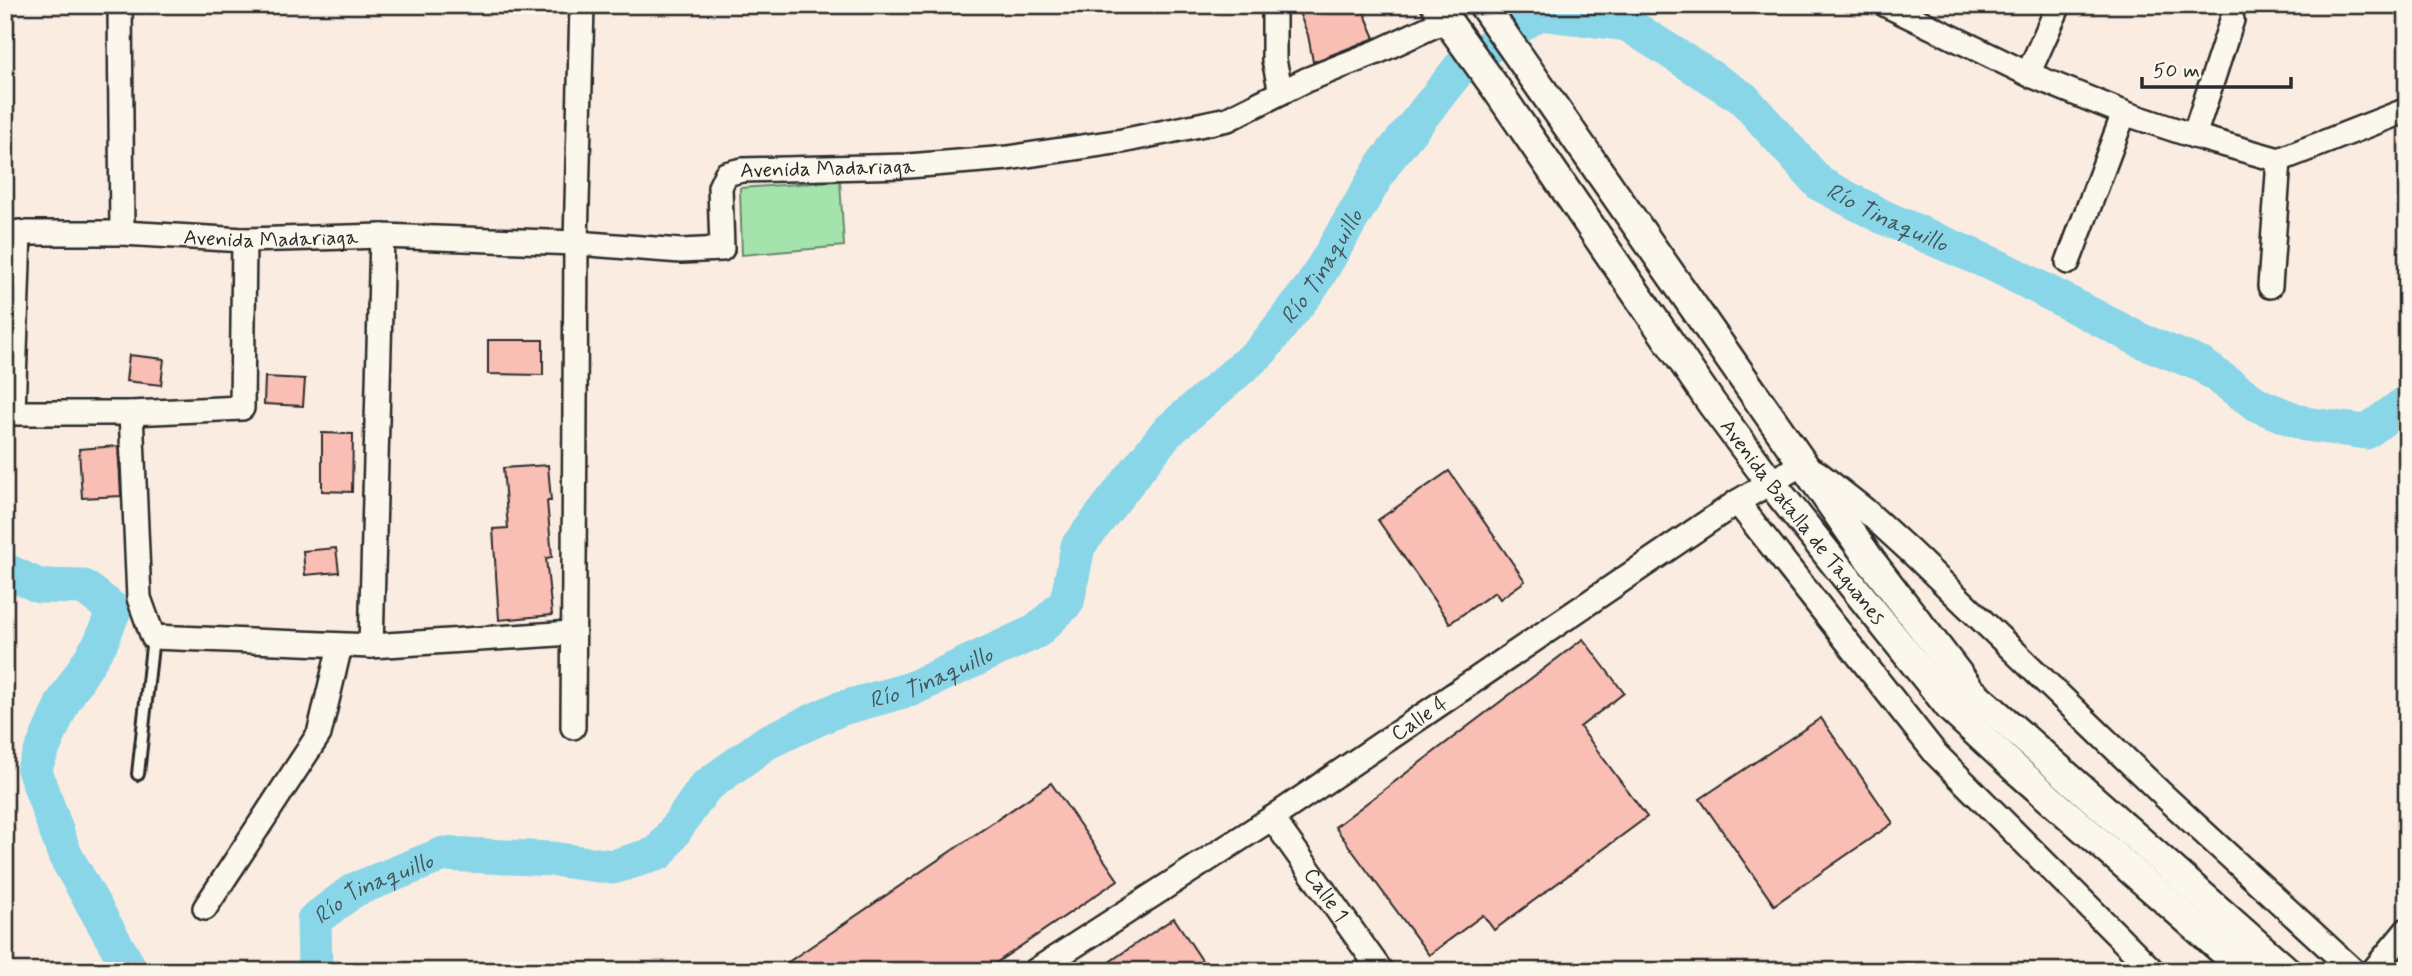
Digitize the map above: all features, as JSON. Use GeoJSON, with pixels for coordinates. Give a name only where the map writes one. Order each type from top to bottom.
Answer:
{"type":"FeatureCollection","features":[{"type":"Feature","properties":{"kind":"street"},"geometry":{"type":"LineString","coordinates":[[120,5],[122,233]]}},
{"type":"Feature","properties":{"kind":"street"},"geometry":{"type":"LineString","coordinates":[[573,727],[576,243],[582,5]]}},
{"type":"Feature","properties":{"kind":"street"},"geometry":{"type":"LineString","coordinates":[[1274,5],[1274,60],[1281,92]]}},
{"type":"Feature","properties":{"kind":"street"},"geometry":{"type":"LineString","coordinates":[[1886,5],[2028,74],[2124,113],[2279,160],[2407,110]]}},
{"type":"Feature","properties":{"kind":"street"},"geometry":{"type":"LineString","coordinates":[[2028,74],[2059,5]]}},
{"type":"Feature","properties":{"kind":"street","name":"Avenida Batalla de Taguanes"},"geometry":{"type":"LineString","coordinates":[[1484,6],[1870,560],[1971,691],[2287,971]]}},
{"type":"Feature","properties":{"kind":"street","name":"Avenida Madariaga"},"geometry":{"type":"LineString","coordinates":[[12,232],[122,233],[244,240],[382,236],[576,243],[681,251],[722,249],[720,187],[726,174],[742,170],[908,166],[1008,158],[1122,141],[1228,119],[1281,92],[1446,19]]}},
{"type":"Feature","properties":{"kind":"street","name":"Avenida Batalla de Taguanes"},"geometry":{"type":"LineString","coordinates":[[1446,19],[1712,404],[1771,483],[1951,709],[2246,971]]}},
{"type":"Feature","properties":{"kind":"street"},"geometry":{"type":"LineString","coordinates":[[2194,136],[2232,20]]}},
{"type":"Feature","properties":{"kind":"street"},"geometry":{"type":"LineString","coordinates":[[2068,262],[2124,113]]}},
{"type":"Feature","properties":{"kind":"street"},"geometry":{"type":"LineString","coordinates":[[2270,286],[2279,160]]}},
{"type":"Feature","properties":{"kind":"street"},"geometry":{"type":"LineString","coordinates":[[12,232],[13,414],[242,408],[244,240]]}},
{"type":"Feature","properties":{"kind":"street"},"geometry":{"type":"LineString","coordinates":[[372,646],[382,236]]}},
{"type":"Feature","properties":{"kind":"street"},"geometry":{"type":"LineString","coordinates":[[131,413],[139,598],[153,637],[372,646],[572,633]]}},
{"type":"Feature","properties":{"kind":"street"},"geometry":{"type":"LineString","coordinates":[[1802,464],[1818,473],[1865,510],[1911,552],[2162,794],[2354,971]]}},
{"type":"Feature","properties":{"kind":"street","name":"Calle 4"},"geometry":{"type":"LineString","coordinates":[[1035,971],[1272,818],[1737,502],[1802,464]]}},
{"type":"Feature","properties":{"kind":"street"},"geometry":{"type":"LineString","coordinates":[[1737,502],[1936,754],[2153,971]]}},
{"type":"Feature","properties":{"kind":"street"},"geometry":{"type":"LineString","coordinates":[[205,908],[319,734],[340,646]]}},
{"type":"Feature","properties":{"kind":"street","name":"Calle 1"},"geometry":{"type":"LineString","coordinates":[[1272,818],[1381,971]]}},
{"type":"Feature","properties":{"kind":"street"},"geometry":{"type":"LineString","coordinates":[[2373,971],[2407,930]]}},
{"type":"Feature","properties":{"kind":"lane"},"geometry":{"type":"LineString","coordinates":[[138,774],[153,637]]}},
{"type":"Feature","properties":{"kind":"green space"},"geometry":{"type":"Polygon","coordinates":[[[840,181],[844,246],[742,255],[740,188],[840,181]]]}},
{"type":"Feature","properties":{"kind":"building"},"geometry":{"type":"Polygon","coordinates":[[[1296,5],[1361,5],[1375,38],[1313,62],[1308,35],[1296,5]]]}},
{"type":"Feature","properties":{"kind":"building"},"geometry":{"type":"Polygon","coordinates":[[[488,340],[543,340],[543,375],[488,374],[488,340]]]}},
{"type":"Feature","properties":{"kind":"building"},"geometry":{"type":"Polygon","coordinates":[[[129,355],[164,359],[161,385],[126,381],[129,355]]]}},
{"type":"Feature","properties":{"kind":"building"},"geometry":{"type":"Polygon","coordinates":[[[265,377],[305,379],[303,406],[264,404],[265,377]]]}},
{"type":"Feature","properties":{"kind":"building"},"geometry":{"type":"Polygon","coordinates":[[[322,433],[353,434],[352,492],[322,491],[322,433]]]}},
{"type":"Feature","properties":{"kind":"building"},"geometry":{"type":"Polygon","coordinates":[[[118,446],[121,496],[82,498],[79,449],[118,446]]]}},
{"type":"Feature","properties":{"kind":"building"},"geometry":{"type":"Polygon","coordinates":[[[548,465],[551,501],[547,501],[552,557],[546,558],[552,615],[499,620],[493,529],[508,528],[503,468],[548,465]]]}},
{"type":"Feature","properties":{"kind":"building"},"geometry":{"type":"Polygon","coordinates":[[[1449,471],[1525,581],[1500,599],[1495,592],[1450,623],[1378,520],[1449,471]]]}},
{"type":"Feature","properties":{"kind":"building"},"geometry":{"type":"Polygon","coordinates":[[[336,548],[339,572],[305,575],[303,551],[336,548]]]}},
{"type":"Feature","properties":{"kind":"building"},"geometry":{"type":"Polygon","coordinates":[[[1583,639],[1624,693],[1580,727],[1647,817],[1494,930],[1483,915],[1429,955],[1335,827],[1583,639]]]}},
{"type":"Feature","properties":{"kind":"building"},"geometry":{"type":"Polygon","coordinates":[[[1821,718],[1893,823],[1774,905],[1700,799],[1821,718]]]}},
{"type":"Feature","properties":{"kind":"building"},"geometry":{"type":"Polygon","coordinates":[[[1051,783],[1118,880],[984,971],[775,971],[1051,783]]]}},
{"type":"Feature","properties":{"kind":"building"},"geometry":{"type":"Polygon","coordinates":[[[1174,918],[1209,971],[1096,971],[1174,918]]]}},
{"type":"Feature","properties":{"kind":"waterway","name":"Río Tinaquillo"},"geometry":{"type":"LineString","coordinates":[[315,971],[314,920],[354,890],[444,854],[552,859],[613,867],[659,853],[705,787],[767,742],[839,709],[911,689],[1037,631],[1067,602],[1078,546],[1166,433],[1261,351],[1312,286],[1385,162],[1463,64],[1539,13],[1627,24],[1743,98],[1820,184],[1883,217],[1999,267],[2142,341],[2202,365],[2258,405],[2305,424],[2366,432],[2407,402]]}},
{"type":"Feature","properties":{"kind":"waterway","name":"Río Tinaquillo"},"geometry":{"type":"LineString","coordinates":[[5,570],[39,586],[84,587],[114,610],[101,642],[63,702],[34,769],[65,855],[131,971]]}}]}
